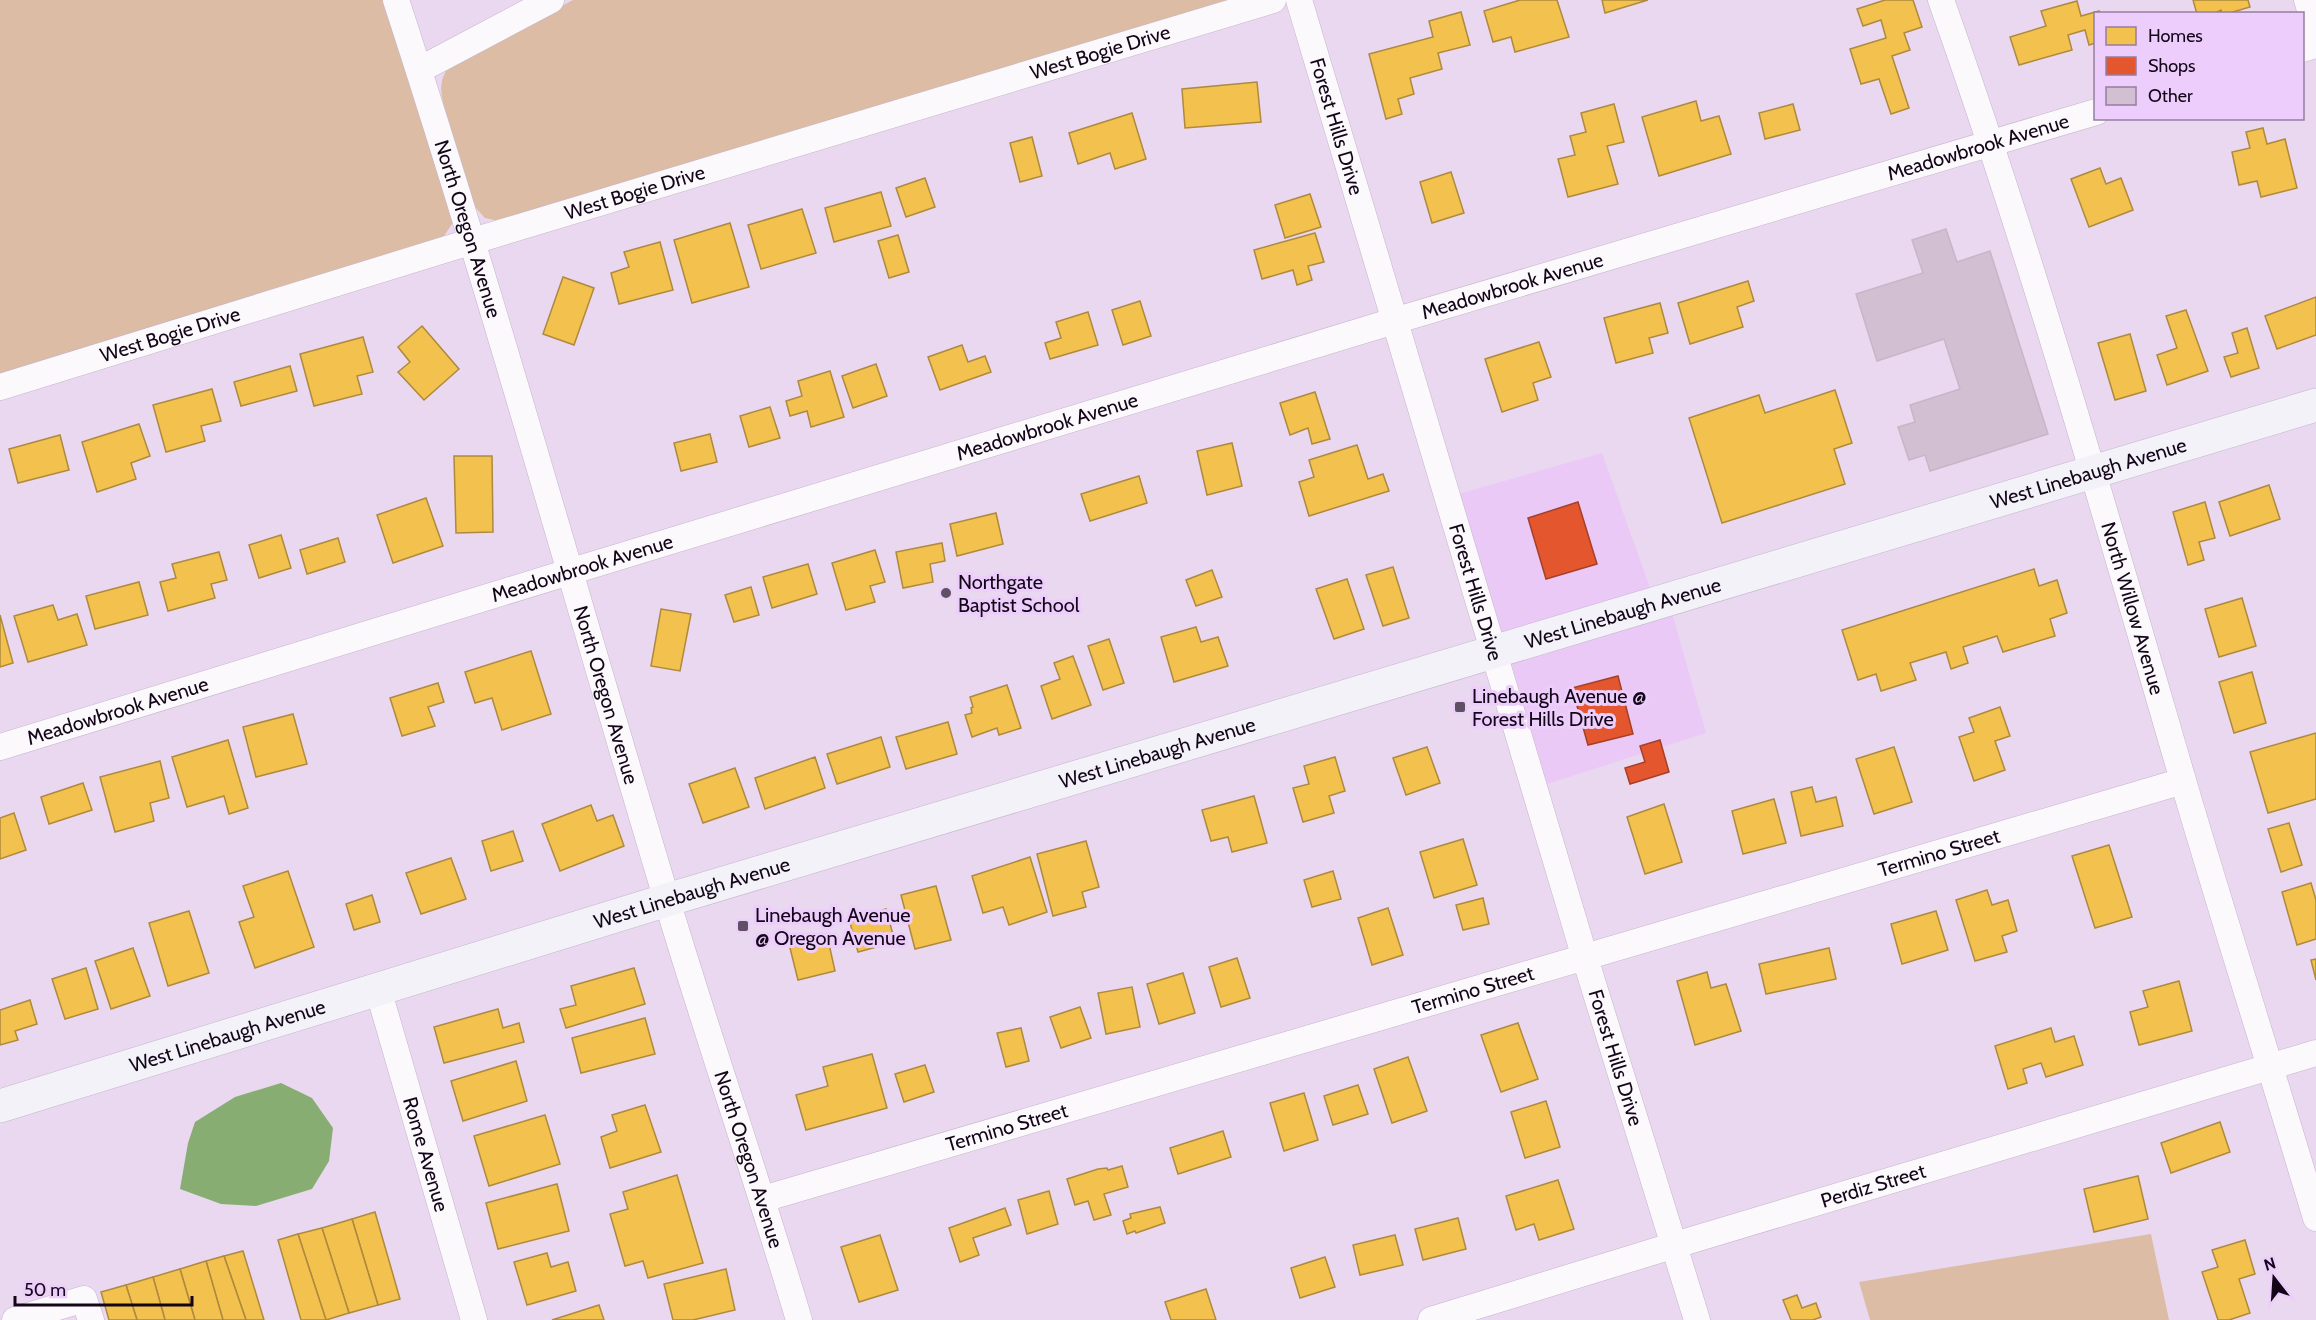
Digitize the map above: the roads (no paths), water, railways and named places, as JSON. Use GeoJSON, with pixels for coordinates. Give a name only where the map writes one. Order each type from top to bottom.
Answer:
{"type":"FeatureCollection","features":[{"type":"Feature","properties":{"kind":"street","name":"North Oregon Avenue"},"geometry":{"type":"LineString","coordinates":[[396,0],[473,242],[667,900],[763,1199],[799,1320]]}},
{"type":"Feature","properties":{"kind":"street"},"geometry":{"type":"LineString","coordinates":[[419,70],[551,0]]}},
{"type":"Feature","properties":{"kind":"street","name":"West Bogie Drive"},"geometry":{"type":"LineString","coordinates":[[0,387],[1273,0]]}},
{"type":"Feature","properties":{"kind":"street","name":"Forest Hills Drive"},"geometry":{"type":"LineString","coordinates":[[1299,0],[1585,958],[1675,1245],[1696,1320]]}},
{"type":"Feature","properties":{"kind":"street","name":"North Willow Avenue"},"geometry":{"type":"LineString","coordinates":[[1941,0],[1992,143],[2094,472],[2183,781],[2316,1218]]}},
{"type":"Feature","properties":{"kind":"street"},"geometry":{"type":"LineString","coordinates":[[2307,0],[2316,30]]}},
{"type":"Feature","properties":{"kind":"street","name":"Meadowbrook Avenue"},"geometry":{"type":"LineString","coordinates":[[0,747],[1394,321],[2094,113]]}},
{"type":"Feature","properties":{"kind":"street","name":"West Linebaugh Avenue"},"geometry":{"type":"LineString","coordinates":[[0,1106],[667,900],[2316,405]]}},
{"type":"Feature","properties":{"kind":"street","name":"Termino Street"},"geometry":{"type":"LineString","coordinates":[[763,1199],[2183,781]]}},
{"type":"Feature","properties":{"kind":"street","name":"Rome Avenue"},"geometry":{"type":"LineString","coordinates":[[378,989],[474,1320]]}},
{"type":"Feature","properties":{"kind":"street","name":"Perdiz Street"},"geometry":{"type":"LineString","coordinates":[[1431,1320],[2316,1053]]}},
{"type":"Feature","properties":{"kind":"street"},"geometry":{"type":"LineString","coordinates":[[15,1320],[84,1299],[91,1320]]}},
{"type":"Feature","properties":{"kind":"place","name":"Northgate Baptist School"},"geometry":{"type":"Point","coordinates":[946,593]}},
{"type":"Feature","properties":{"kind":"place","name":"Linebaugh Avenue @ Forest Hills Drive"},"geometry":{"type":"Point","coordinates":[1460,707]}},
{"type":"Feature","properties":{"kind":"place","name":"Linebaugh Avenue @ Oregon Avenue"},"geometry":{"type":"Point","coordinates":[743,926]}}]}
